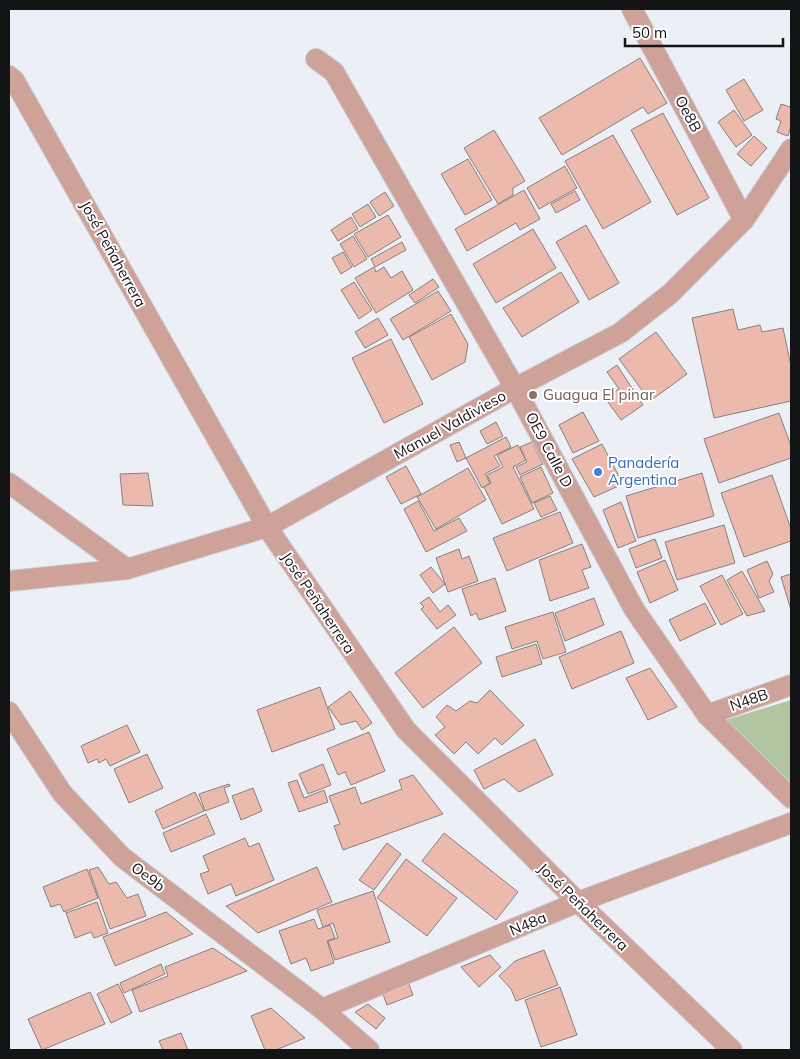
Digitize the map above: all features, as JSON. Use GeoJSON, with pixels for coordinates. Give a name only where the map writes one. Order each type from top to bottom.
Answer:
{"type":"FeatureCollection","features":[{"type":"Feature","properties":{"kind":"street","name":"Oe8B"},"geometry":{"type":"LineString","coordinates":[[632,9],[744,220]]}},
{"type":"Feature","properties":{"kind":"street","name":"OE9 Calle D"},"geometry":{"type":"LineString","coordinates":[[316,59],[334,72],[515,388],[634,609],[707,715],[791,798]]}},
{"type":"Feature","properties":{"kind":"street","name":"José Peñaherrera"},"geometry":{"type":"LineString","coordinates":[[9,76],[14,80],[267,527],[406,730],[578,902],[732,1050]]}},
{"type":"Feature","properties":{"kind":"street","name":"Manuel Valdivieso"},"geometry":{"type":"LineString","coordinates":[[9,580],[127,569],[267,527],[515,388],[620,333],[670,294],[744,220],[791,149]]}},
{"type":"Feature","properties":{"kind":"street"},"geometry":{"type":"LineString","coordinates":[[9,483],[127,569]]}},
{"type":"Feature","properties":{"kind":"street","name":"N48B"},"geometry":{"type":"LineString","coordinates":[[707,715],[791,685]]}},
{"type":"Feature","properties":{"kind":"street","name":"Oe9b"},"geometry":{"type":"LineString","coordinates":[[9,712],[62,793],[122,857],[322,1009]]}},
{"type":"Feature","properties":{"kind":"street","name":"N48a"},"geometry":{"type":"LineString","coordinates":[[322,1009],[578,902],[791,823]]}},
{"type":"Feature","properties":{"kind":"street"},"geometry":{"type":"LineString","coordinates":[[322,1009],[369,1050]]}},
{"type":"Feature","properties":{"kind":"green space"},"geometry":{"type":"Polygon","coordinates":[[[791,700],[791,792],[716,723],[791,700]]]}},
{"type":"Feature","properties":{"kind":"building"},"geometry":{"type":"Polygon","coordinates":[[[640,58],[667,103],[648,114],[643,107],[562,155],[539,118],[640,58]]]}},
{"type":"Feature","properties":{"kind":"building"},"geometry":{"type":"Polygon","coordinates":[[[744,79],[763,110],[744,121],[726,90],[744,79]]]}},
{"type":"Feature","properties":{"kind":"building"},"geometry":{"type":"Polygon","coordinates":[[[791,103],[791,126],[788,136],[777,132],[781,121],[776,119],[781,104],[790,107],[791,103]]]}},
{"type":"Feature","properties":{"kind":"building"},"geometry":{"type":"Polygon","coordinates":[[[734,110],[752,135],[736,147],[718,122],[734,110]]]}},
{"type":"Feature","properties":{"kind":"building"},"geometry":{"type":"Polygon","coordinates":[[[663,113],[709,198],[677,215],[631,130],[663,113]]]}},
{"type":"Feature","properties":{"kind":"building"},"geometry":{"type":"Polygon","coordinates":[[[494,130],[525,181],[513,188],[513,195],[498,204],[464,148],[494,130]]]}},
{"type":"Feature","properties":{"kind":"building"},"geometry":{"type":"Polygon","coordinates":[[[613,135],[651,202],[603,229],[565,161],[613,135]]]}},
{"type":"Feature","properties":{"kind":"building"},"geometry":{"type":"Polygon","coordinates":[[[754,136],[767,148],[751,166],[737,154],[754,136]]]}},
{"type":"Feature","properties":{"kind":"building"},"geometry":{"type":"Polygon","coordinates":[[[468,159],[492,200],[465,215],[441,174],[468,159]]]}},
{"type":"Feature","properties":{"kind":"building"},"geometry":{"type":"Polygon","coordinates":[[[565,166],[577,188],[539,209],[527,188],[565,166]]]}},
{"type":"Feature","properties":{"kind":"building"},"geometry":{"type":"Polygon","coordinates":[[[524,190],[540,219],[520,230],[516,223],[467,251],[455,229],[524,190]]]}},
{"type":"Feature","properties":{"kind":"building"},"geometry":{"type":"Polygon","coordinates":[[[575,191],[580,200],[556,213],[551,204],[575,191]]]}},
{"type":"Feature","properties":{"kind":"building"},"geometry":{"type":"Polygon","coordinates":[[[385,192],[394,206],[379,216],[370,202],[385,192]]]}},
{"type":"Feature","properties":{"kind":"building"},"geometry":{"type":"Polygon","coordinates":[[[368,204],[376,217],[360,227],[352,214],[368,204]]]}},
{"type":"Feature","properties":{"kind":"building"},"geometry":{"type":"Polygon","coordinates":[[[388,215],[401,237],[368,257],[354,234],[388,215]]]}},
{"type":"Feature","properties":{"kind":"building"},"geometry":{"type":"Polygon","coordinates":[[[351,217],[358,229],[338,241],[331,230],[351,217]]]}},
{"type":"Feature","properties":{"kind":"building"},"geometry":{"type":"Polygon","coordinates":[[[586,225],[619,283],[589,300],[556,242],[586,225]]]}},
{"type":"Feature","properties":{"kind":"building"},"geometry":{"type":"Polygon","coordinates":[[[533,229],[556,268],[496,303],[473,264],[533,229]]]}},
{"type":"Feature","properties":{"kind":"building"},"geometry":{"type":"Polygon","coordinates":[[[353,236],[367,259],[354,267],[340,244],[353,236]]]}},
{"type":"Feature","properties":{"kind":"building"},"geometry":{"type":"Polygon","coordinates":[[[402,242],[406,250],[375,267],[371,259],[402,242]]]}},
{"type":"Feature","properties":{"kind":"building"},"geometry":{"type":"Polygon","coordinates":[[[343,252],[352,267],[341,274],[332,258],[343,252]]]}},
{"type":"Feature","properties":{"kind":"building"},"geometry":{"type":"Polygon","coordinates":[[[374,267],[376,272],[384,267],[391,278],[402,271],[413,290],[376,313],[355,278],[374,267]]]}},
{"type":"Feature","properties":{"kind":"building"},"geometry":{"type":"Polygon","coordinates":[[[561,272],[579,302],[522,337],[503,308],[561,272]]]}},
{"type":"Feature","properties":{"kind":"building"},"geometry":{"type":"Polygon","coordinates":[[[433,279],[439,287],[415,303],[409,295],[433,279]]]}},
{"type":"Feature","properties":{"kind":"building"},"geometry":{"type":"Polygon","coordinates":[[[354,282],[372,310],[359,319],[341,290],[354,282]]]}},
{"type":"Feature","properties":{"kind":"building"},"geometry":{"type":"Polygon","coordinates":[[[438,291],[451,311],[403,340],[390,319],[438,291]]]}},
{"type":"Feature","properties":{"kind":"building"},"geometry":{"type":"Polygon","coordinates":[[[733,309],[738,330],[760,325],[762,332],[783,328],[791,366],[791,401],[714,418],[692,318],[733,309]]]}},
{"type":"Feature","properties":{"kind":"building"},"geometry":{"type":"Polygon","coordinates":[[[451,314],[468,344],[465,362],[432,380],[409,337],[451,314]]]}},
{"type":"Feature","properties":{"kind":"building"},"geometry":{"type":"Polygon","coordinates":[[[378,318],[388,335],[365,348],[355,332],[378,318]]]}},
{"type":"Feature","properties":{"kind":"building"},"geometry":{"type":"Polygon","coordinates":[[[656,332],[687,374],[650,401],[619,359],[656,332]]]}},
{"type":"Feature","properties":{"kind":"building"},"geometry":{"type":"Polygon","coordinates":[[[391,339],[423,404],[384,423],[352,358],[391,339]]]}},
{"type":"Feature","properties":{"kind":"building"},"geometry":{"type":"Polygon","coordinates":[[[617,365],[643,405],[621,420],[605,398],[619,389],[607,372],[617,365]]]}},
{"type":"Feature","properties":{"kind":"building"},"geometry":{"type":"Polygon","coordinates":[[[583,412],[599,441],[573,453],[559,425],[583,412]]]}},
{"type":"Feature","properties":{"kind":"building"},"geometry":{"type":"Polygon","coordinates":[[[779,413],[791,446],[791,458],[719,483],[704,439],[779,413]]]}},
{"type":"Feature","properties":{"kind":"building"},"geometry":{"type":"Polygon","coordinates":[[[496,422],[503,436],[487,444],[480,431],[496,422]]]}},
{"type":"Feature","properties":{"kind":"building"},"geometry":{"type":"Polygon","coordinates":[[[506,437],[511,447],[494,456],[500,466],[485,474],[490,483],[482,488],[466,458],[506,437]]]}},
{"type":"Feature","properties":{"kind":"building"},"geometry":{"type":"Polygon","coordinates":[[[459,442],[466,458],[457,462],[450,445],[459,442]]]}},
{"type":"Feature","properties":{"kind":"building"},"geometry":{"type":"Polygon","coordinates":[[[532,442],[543,464],[520,475],[516,467],[527,462],[520,447],[532,442]]]}},
{"type":"Feature","properties":{"kind":"building","name":"Panadería Argentina"},"geometry":{"type":"Polygon","coordinates":[[[602,444],[623,484],[594,497],[572,459],[602,444]]]}},
{"type":"Feature","properties":{"kind":"building"},"geometry":{"type":"Polygon","coordinates":[[[518,445],[526,460],[513,467],[534,509],[502,524],[484,487],[491,483],[487,475],[503,467],[497,455],[518,445]]]}},
{"type":"Feature","properties":{"kind":"building"},"geometry":{"type":"Polygon","coordinates":[[[406,466],[421,494],[401,504],[386,477],[406,466]]]}},
{"type":"Feature","properties":{"kind":"building"},"geometry":{"type":"Polygon","coordinates":[[[541,467],[553,493],[532,503],[520,477],[541,467]]]}},
{"type":"Feature","properties":{"kind":"building"},"geometry":{"type":"Polygon","coordinates":[[[468,468],[486,500],[436,529],[417,497],[468,468]]]}},
{"type":"Feature","properties":{"kind":"building"},"geometry":{"type":"Polygon","coordinates":[[[148,473],[153,506],[123,505],[120,474],[148,473]]]}},
{"type":"Feature","properties":{"kind":"building"},"geometry":{"type":"Polygon","coordinates":[[[702,473],[714,516],[638,538],[626,496],[702,473]]]}},
{"type":"Feature","properties":{"kind":"building"},"geometry":{"type":"Polygon","coordinates":[[[772,475],[791,529],[791,541],[744,557],[721,493],[772,475]]]}},
{"type":"Feature","properties":{"kind":"building"},"geometry":{"type":"Polygon","coordinates":[[[550,496],[557,510],[541,517],[534,503],[550,496]]]}},
{"type":"Feature","properties":{"kind":"building"},"geometry":{"type":"Polygon","coordinates":[[[418,501],[434,531],[459,518],[467,531],[426,552],[404,509],[418,501]]]}},
{"type":"Feature","properties":{"kind":"building"},"geometry":{"type":"Polygon","coordinates":[[[621,502],[636,541],[618,548],[603,510],[621,502]]]}},
{"type":"Feature","properties":{"kind":"building"},"geometry":{"type":"Polygon","coordinates":[[[560,512],[573,543],[507,571],[493,538],[560,512]]]}},
{"type":"Feature","properties":{"kind":"building"},"geometry":{"type":"Polygon","coordinates":[[[724,525],[735,563],[677,580],[665,542],[724,525]]]}},
{"type":"Feature","properties":{"kind":"building"},"geometry":{"type":"Polygon","coordinates":[[[655,539],[662,558],[636,568],[629,549],[655,539]]]}},
{"type":"Feature","properties":{"kind":"building"},"geometry":{"type":"Polygon","coordinates":[[[582,544],[591,567],[582,570],[589,588],[550,601],[539,560],[582,544]]]}},
{"type":"Feature","properties":{"kind":"building"},"geometry":{"type":"Polygon","coordinates":[[[459,549],[462,559],[469,556],[478,581],[448,592],[436,558],[459,549]]]}},
{"type":"Feature","properties":{"kind":"building"},"geometry":{"type":"Polygon","coordinates":[[[665,560],[678,590],[650,603],[637,572],[665,560]]]}},
{"type":"Feature","properties":{"kind":"building"},"geometry":{"type":"Polygon","coordinates":[[[767,561],[773,574],[769,581],[774,592],[759,598],[747,570],[767,561]]]}},
{"type":"Feature","properties":{"kind":"building"},"geometry":{"type":"Polygon","coordinates":[[[431,567],[445,584],[433,593],[420,575],[431,567]]]}},
{"type":"Feature","properties":{"kind":"building"},"geometry":{"type":"Polygon","coordinates":[[[742,571],[765,611],[747,616],[727,580],[742,571]]]}},
{"type":"Feature","properties":{"kind":"building"},"geometry":{"type":"Polygon","coordinates":[[[791,574],[791,610],[781,577],[791,574]]]}},
{"type":"Feature","properties":{"kind":"building"},"geometry":{"type":"Polygon","coordinates":[[[722,575],[743,614],[721,625],[700,586],[722,575]]]}},
{"type":"Feature","properties":{"kind":"building"},"geometry":{"type":"Polygon","coordinates":[[[495,578],[506,611],[479,620],[476,613],[471,616],[462,589],[495,578]]]}},
{"type":"Feature","properties":{"kind":"building"},"geometry":{"type":"Polygon","coordinates":[[[429,597],[440,612],[448,605],[456,615],[437,629],[421,609],[424,607],[420,603],[429,597]]]}},
{"type":"Feature","properties":{"kind":"building"},"geometry":{"type":"Polygon","coordinates":[[[594,598],[604,625],[565,641],[555,613],[594,598]]]}},
{"type":"Feature","properties":{"kind":"building"},"geometry":{"type":"Polygon","coordinates":[[[705,603],[716,624],[680,641],[669,620],[705,603]]]}},
{"type":"Feature","properties":{"kind":"building"},"geometry":{"type":"Polygon","coordinates":[[[553,612],[566,652],[543,659],[537,641],[512,649],[505,627],[553,612]]]}},
{"type":"Feature","properties":{"kind":"building"},"geometry":{"type":"Polygon","coordinates":[[[454,627],[482,663],[423,708],[395,673],[454,627]]]}},
{"type":"Feature","properties":{"kind":"building"},"geometry":{"type":"Polygon","coordinates":[[[621,631],[634,663],[572,689],[559,657],[621,631]]]}},
{"type":"Feature","properties":{"kind":"building"},"geometry":{"type":"Polygon","coordinates":[[[536,644],[542,664],[502,677],[496,657],[536,644]]]}},
{"type":"Feature","properties":{"kind":"building"},"geometry":{"type":"Polygon","coordinates":[[[650,668],[677,707],[648,720],[626,678],[650,668]]]}},
{"type":"Feature","properties":{"kind":"building"},"geometry":{"type":"Polygon","coordinates":[[[320,687],[335,729],[272,752],[257,710],[320,687]]]}},
{"type":"Feature","properties":{"kind":"building"},"geometry":{"type":"Polygon","coordinates":[[[490,690],[524,725],[502,745],[495,738],[478,754],[466,742],[454,754],[435,735],[445,727],[436,717],[447,705],[456,711],[470,701],[477,703],[490,690]]]}},
{"type":"Feature","properties":{"kind":"building"},"geometry":{"type":"Polygon","coordinates":[[[350,691],[372,723],[362,730],[356,721],[341,725],[328,707],[350,691]]]}},
{"type":"Feature","properties":{"kind":"building"},"geometry":{"type":"Polygon","coordinates":[[[127,725],[140,752],[110,766],[106,759],[99,763],[97,759],[88,763],[81,746],[127,725]]]}},
{"type":"Feature","properties":{"kind":"building"},"geometry":{"type":"Polygon","coordinates":[[[369,732],[385,771],[351,785],[345,772],[338,775],[327,749],[369,732]]]}},
{"type":"Feature","properties":{"kind":"building"},"geometry":{"type":"Polygon","coordinates":[[[535,739],[553,775],[519,792],[504,779],[484,789],[474,770],[535,739]]]}},
{"type":"Feature","properties":{"kind":"building"},"geometry":{"type":"Polygon","coordinates":[[[147,754],[163,788],[129,803],[114,769],[147,754]]]}},
{"type":"Feature","properties":{"kind":"building"},"geometry":{"type":"Polygon","coordinates":[[[323,764],[331,785],[308,794],[299,774],[323,764]]]}},
{"type":"Feature","properties":{"kind":"building"},"geometry":{"type":"Polygon","coordinates":[[[413,775],[443,814],[343,850],[334,826],[340,824],[329,796],[355,787],[361,804],[402,789],[399,780],[413,775]]]}},
{"type":"Feature","properties":{"kind":"building"},"geometry":{"type":"Polygon","coordinates":[[[297,780],[304,798],[324,790],[328,802],[299,812],[288,783],[297,780]]]}},
{"type":"Feature","properties":{"kind":"building"},"geometry":{"type":"Polygon","coordinates":[[[229,784],[230,786],[224,788],[229,802],[205,811],[199,794],[229,784]]]}},
{"type":"Feature","properties":{"kind":"building"},"geometry":{"type":"Polygon","coordinates":[[[253,788],[262,811],[241,820],[232,796],[253,788]]]}},
{"type":"Feature","properties":{"kind":"building"},"geometry":{"type":"Polygon","coordinates":[[[195,792],[204,811],[163,829],[155,811],[195,792]]]}},
{"type":"Feature","properties":{"kind":"building"},"geometry":{"type":"Polygon","coordinates":[[[206,814],[215,834],[171,852],[163,833],[206,814]]]}},
{"type":"Feature","properties":{"kind":"building"},"geometry":{"type":"Polygon","coordinates":[[[444,833],[518,892],[496,920],[422,861],[444,833]]]}},
{"type":"Feature","properties":{"kind":"building"},"geometry":{"type":"Polygon","coordinates":[[[245,838],[249,847],[259,843],[274,880],[236,896],[231,884],[208,894],[200,874],[209,871],[203,856],[245,838]]]}},
{"type":"Feature","properties":{"kind":"building"},"geometry":{"type":"Polygon","coordinates":[[[387,843],[401,854],[374,890],[359,880],[387,843]]]}},
{"type":"Feature","properties":{"kind":"building"},"geometry":{"type":"Polygon","coordinates":[[[406,859],[457,898],[427,936],[377,898],[406,859]]]}},
{"type":"Feature","properties":{"kind":"building"},"geometry":{"type":"Polygon","coordinates":[[[98,867],[109,884],[116,882],[127,898],[138,894],[146,916],[110,929],[89,870],[98,867]]]}},
{"type":"Feature","properties":{"kind":"building"},"geometry":{"type":"Polygon","coordinates":[[[317,867],[332,902],[258,933],[226,906],[317,867]]]}},
{"type":"Feature","properties":{"kind":"building"},"geometry":{"type":"Polygon","coordinates":[[[87,869],[98,898],[64,912],[60,904],[51,907],[43,887],[87,869]]]}},
{"type":"Feature","properties":{"kind":"building"},"geometry":{"type":"Polygon","coordinates":[[[373,891],[390,942],[335,960],[328,941],[338,938],[333,923],[323,927],[317,910],[373,891]]]}},
{"type":"Feature","properties":{"kind":"building"},"geometry":{"type":"Polygon","coordinates":[[[97,902],[108,933],[94,938],[91,932],[75,938],[66,913],[97,902]]]}},
{"type":"Feature","properties":{"kind":"building"},"geometry":{"type":"Polygon","coordinates":[[[166,912],[193,934],[115,966],[103,937],[166,912]]]}},
{"type":"Feature","properties":{"kind":"building"},"geometry":{"type":"Polygon","coordinates":[[[314,919],[318,929],[330,925],[335,938],[327,941],[334,963],[311,971],[306,958],[291,964],[279,931],[314,919]]]}},
{"type":"Feature","properties":{"kind":"building"},"geometry":{"type":"Polygon","coordinates":[[[213,948],[247,971],[140,1012],[132,990],[168,976],[165,967],[213,948]]]}},
{"type":"Feature","properties":{"kind":"building"},"geometry":{"type":"Polygon","coordinates":[[[544,950],[558,985],[516,1001],[511,989],[499,976],[515,961],[544,950]]]}},
{"type":"Feature","properties":{"kind":"building"},"geometry":{"type":"Polygon","coordinates":[[[490,955],[501,967],[479,987],[461,967],[490,955]]]}},
{"type":"Feature","properties":{"kind":"building"},"geometry":{"type":"Polygon","coordinates":[[[161,964],[165,974],[124,993],[120,983],[161,964]]]}},
{"type":"Feature","properties":{"kind":"building"},"geometry":{"type":"Polygon","coordinates":[[[408,982],[413,995],[387,1005],[382,992],[408,982]]]}},
{"type":"Feature","properties":{"kind":"building"},"geometry":{"type":"Polygon","coordinates":[[[118,984],[132,1013],[111,1023],[97,994],[118,984]]]}},
{"type":"Feature","properties":{"kind":"building"},"geometry":{"type":"Polygon","coordinates":[[[560,987],[577,1035],[541,1047],[525,1000],[560,987]]]}},
{"type":"Feature","properties":{"kind":"building"},"geometry":{"type":"Polygon","coordinates":[[[90,992],[105,1024],[42,1050],[28,1019],[90,992]]]}},
{"type":"Feature","properties":{"kind":"building"},"geometry":{"type":"Polygon","coordinates":[[[368,1004],[385,1018],[376,1029],[355,1012],[368,1004]]]}},
{"type":"Feature","properties":{"kind":"building"},"geometry":{"type":"Polygon","coordinates":[[[271,1008],[305,1038],[276,1050],[265,1050],[251,1016],[271,1008]]]}},
{"type":"Feature","properties":{"kind":"building"},"geometry":{"type":"Polygon","coordinates":[[[181,1033],[188,1050],[163,1050],[159,1041],[181,1033]]]}},
{"type":"Feature","properties":{"kind":"place","name":"Guagua El pinar"},"geometry":{"type":"Point","coordinates":[533,395]}},
{"type":"Feature","properties":{"kind":"place","name":"Panadería Argentina"},"geometry":{"type":"Point","coordinates":[598,472]}}]}
